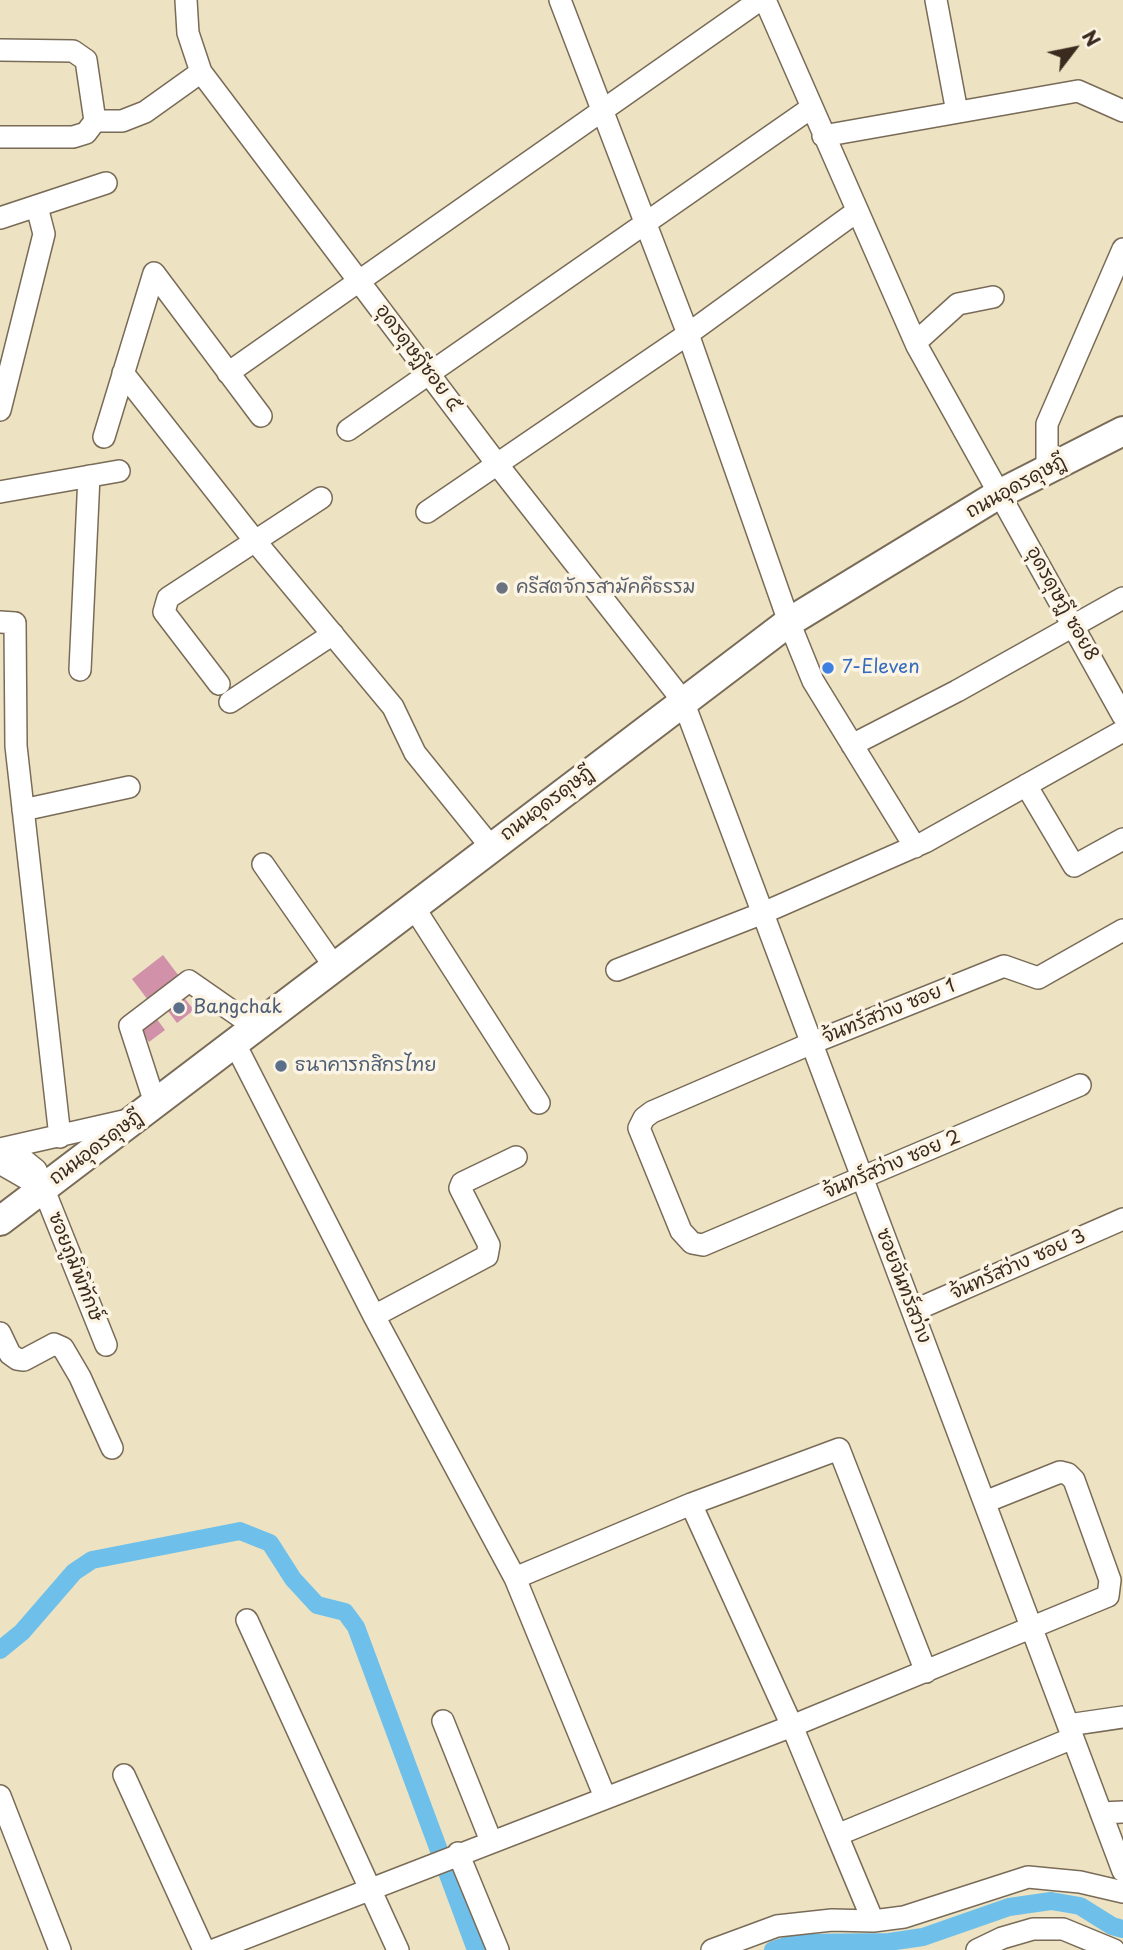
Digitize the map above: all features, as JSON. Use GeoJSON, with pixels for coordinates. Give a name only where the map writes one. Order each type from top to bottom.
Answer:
{"type":"FeatureCollection","features":[{"type":"Feature","properties":{"kind":"main road","name":"ถนนอุดรดุษฎี"},"geometry":{"type":"LineString","coordinates":[[0,1221],[789,622],[999,494],[1123,431]]}},
{"type":"Feature","properties":{"kind":"street","name":"อุดรดุษฎีซอย ๕"},"geometry":{"type":"LineString","coordinates":[[186,0],[188,33],[201,72],[497,464],[683,701]]}},
{"type":"Feature","properties":{"kind":"street"},"geometry":{"type":"LineString","coordinates":[[561,0],[600,111],[688,334],[789,622],[813,681],[915,847]]}},
{"type":"Feature","properties":{"kind":"street"},"geometry":{"type":"LineString","coordinates":[[228,373],[358,279],[762,0]]}},
{"type":"Feature","properties":{"kind":"street","name":"อุดรดุษฎี ซอย8"},"geometry":{"type":"LineString","coordinates":[[762,0],[916,342],[1123,716]]}},
{"type":"Feature","properties":{"kind":"street"},"geometry":{"type":"LineString","coordinates":[[936,0],[957,113]]}},
{"type":"Feature","properties":{"kind":"street"},"geometry":{"type":"LineString","coordinates":[[0,50],[73,51],[86,60],[96,121],[86,133],[73,137],[0,137]]}},
{"type":"Feature","properties":{"kind":"street"},"geometry":{"type":"LineString","coordinates":[[96,121],[122,121],[145,112],[201,72]]}},
{"type":"Feature","properties":{"kind":"street"},"geometry":{"type":"LineString","coordinates":[[823,136],[1078,91],[1123,111]]}},
{"type":"Feature","properties":{"kind":"street"},"geometry":{"type":"LineString","coordinates":[[348,430],[811,108]]}},
{"type":"Feature","properties":{"kind":"street"},"geometry":{"type":"LineString","coordinates":[[0,218],[106,183]]}},
{"type":"Feature","properties":{"kind":"street"},"geometry":{"type":"LineString","coordinates":[[0,410],[44,234],[37,207]]}},
{"type":"Feature","properties":{"kind":"street"},"geometry":{"type":"LineString","coordinates":[[427,512],[688,334],[856,212]]}},
{"type":"Feature","properties":{"kind":"street"},"geometry":{"type":"LineString","coordinates":[[1047,468],[1047,424],[1123,249]]}},
{"type":"Feature","properties":{"kind":"street"},"geometry":{"type":"LineString","coordinates":[[104,436],[154,273],[261,416]]}},
{"type":"Feature","properties":{"kind":"street"},"geometry":{"type":"LineString","coordinates":[[916,342],[958,303],[993,296]]}},
{"type":"Feature","properties":{"kind":"street"},"geometry":{"type":"LineString","coordinates":[[123,373],[255,541],[393,707],[415,752],[491,847]]}},
{"type":"Feature","properties":{"kind":"street"},"geometry":{"type":"LineString","coordinates":[[0,492],[119,471]]}},
{"type":"Feature","properties":{"kind":"street"},"geometry":{"type":"LineString","coordinates":[[80,670],[89,476]]}},
{"type":"Feature","properties":{"kind":"street"},"geometry":{"type":"LineString","coordinates":[[321,498],[168,598],[164,612],[225,693],[333,634]]}},
{"type":"Feature","properties":{"kind":"street"},"geometry":{"type":"LineString","coordinates":[[852,745],[957,691],[1123,598]]}},
{"type":"Feature","properties":{"kind":"street"},"geometry":{"type":"LineString","coordinates":[[0,622],[15,623],[6,696],[8,748],[23,810],[60,1137]]}},
{"type":"Feature","properties":{"kind":"street","name":"ซอยจันทร์สว่าง"},"geometry":{"type":"LineString","coordinates":[[683,701],[1123,1871]]}},
{"type":"Feature","properties":{"kind":"street"},"geometry":{"type":"LineString","coordinates":[[618,970],[763,913],[915,847],[1123,730]]}},
{"type":"Feature","properties":{"kind":"street"},"geometry":{"type":"LineString","coordinates":[[1026,785],[1074,866],[1123,839]]}},
{"type":"Feature","properties":{"kind":"street"},"geometry":{"type":"LineString","coordinates":[[23,810],[129,786]]}},
{"type":"Feature","properties":{"kind":"street"},"geometry":{"type":"LineString","coordinates":[[263,864],[334,966]]}},
{"type":"Feature","properties":{"kind":"street"},"geometry":{"type":"LineString","coordinates":[[413,906],[539,1103]]}},
{"type":"Feature","properties":{"kind":"street","name":"จ้นทร์สว่าง ซอย 1"},"geometry":{"type":"LineString","coordinates":[[703,1245],[692,1243],[681,1231],[639,1128],[644,1118],[652,1112],[812,1043],[1004,966],[1038,978],[1123,930]]}},
{"type":"Feature","properties":{"kind":"street"},"geometry":{"type":"LineString","coordinates":[[0,1151],[60,1137],[145,1110],[131,1026],[189,981],[244,1034],[374,1316],[516,1578],[605,1797]]}},
{"type":"Feature","properties":{"kind":"street","name":"จ้นทร์สว่าง ซอย 2"},"geometry":{"type":"LineString","coordinates":[[703,1245],[1080,1085]]}},
{"type":"Feature","properties":{"kind":"street","name":"ซอยภูมิพิทักษ์"},"geometry":{"type":"LineString","coordinates":[[0,1151],[20,1157],[32,1165],[106,1345]]}},
{"type":"Feature","properties":{"kind":"street"},"geometry":{"type":"LineString","coordinates":[[374,1316],[487,1256],[489,1245],[460,1188],[462,1183],[516,1157]]}},
{"type":"Feature","properties":{"kind":"street"},"geometry":{"type":"LineString","coordinates":[[0,1163],[43,1188]]}},
{"type":"Feature","properties":{"kind":"street","name":"จ้นทร์สว่าง ซอย 3"},"geometry":{"type":"LineString","coordinates":[[913,1311],[1123,1219]]}},
{"type":"Feature","properties":{"kind":"street"},"geometry":{"type":"LineString","coordinates":[[0,1333],[10,1354],[17,1359],[24,1360],[54,1344],[63,1348],[80,1377],[112,1448]]}},
{"type":"Feature","properties":{"kind":"street"},"geometry":{"type":"LineString","coordinates":[[516,1578],[691,1504],[839,1449],[926,1672]]}},
{"type":"Feature","properties":{"kind":"street"},"geometry":{"type":"LineString","coordinates":[[214,1950],[447,1857],[792,1726],[1108,1596],[1111,1588],[1074,1480],[1060,1472],[985,1502]]}},
{"type":"Feature","properties":{"kind":"street"},"geometry":{"type":"LineString","coordinates":[[691,1504],[792,1726],[873,1921]]}},
{"type":"Feature","properties":{"kind":"street"},"geometry":{"type":"LineString","coordinates":[[247,1620],[398,1950]]}},
{"type":"Feature","properties":{"kind":"street"},"geometry":{"type":"LineString","coordinates":[[837,1835],[1071,1732],[1123,1717]]}},
{"type":"Feature","properties":{"kind":"street"},"geometry":{"type":"LineString","coordinates":[[443,1721],[491,1841]]}},
{"type":"Feature","properties":{"kind":"street"},"geometry":{"type":"LineString","coordinates":[[124,1774],[204,1950]]}},
{"type":"Feature","properties":{"kind":"street"},"geometry":{"type":"LineString","coordinates":[[0,1796],[60,1950]]}},
{"type":"Feature","properties":{"kind":"street"},"geometry":{"type":"LineString","coordinates":[[1101,1813],[1123,1812]]}},
{"type":"Feature","properties":{"kind":"street"},"geometry":{"type":"LineString","coordinates":[[447,1857],[498,1950]]}},
{"type":"Feature","properties":{"kind":"street"},"geometry":{"type":"LineString","coordinates":[[712,1950],[777,1926],[904,1917],[1028,1877],[1080,1882],[1123,1892]]}},
{"type":"Feature","properties":{"kind":"street"},"geometry":{"type":"LineString","coordinates":[[977,1950],[1002,1938],[1034,1929],[1063,1929],[1103,1948]]}},
{"type":"Feature","properties":{"kind":"building"},"geometry":{"type":"Polygon","coordinates":[[[163,955],[182,980],[151,1004],[132,979],[163,955]]]}},
{"type":"Feature","properties":{"kind":"building","name":"Bangchak"},"geometry":{"type":"Polygon","coordinates":[[[181,994],[194,1010],[177,1023],[165,1007],[181,994]]]}},
{"type":"Feature","properties":{"kind":"building"},"geometry":{"type":"Polygon","coordinates":[[[153,1014],[165,1030],[149,1042],[137,1025],[153,1014]]]}},
{"type":"Feature","properties":{"kind":"waterway"},"geometry":{"type":"LineString","coordinates":[[0,1650],[22,1632],[74,1572],[92,1560],[240,1531],[270,1543],[293,1579],[317,1605],[345,1612],[356,1627],[476,1950]]}},
{"type":"Feature","properties":{"kind":"waterway"},"geometry":{"type":"LineString","coordinates":[[773,1950],[795,1943],[889,1942],[923,1937],[1009,1907],[1051,1901],[1080,1906],[1112,1926],[1123,1929]]}},
{"type":"Feature","properties":{"kind":"place","name":"ครีสตจักรสามัคคีธรรม"},"geometry":{"type":"Point","coordinates":[502,588]}},
{"type":"Feature","properties":{"kind":"place","name":"7-Eleven"},"geometry":{"type":"Point","coordinates":[828,668]}},
{"type":"Feature","properties":{"kind":"place","name":"Bangchak"},"geometry":{"type":"Point","coordinates":[179,1008]}},
{"type":"Feature","properties":{"kind":"place","name":"ธนาคารกสิกรไทย"},"geometry":{"type":"Point","coordinates":[281,1066]}}]}
